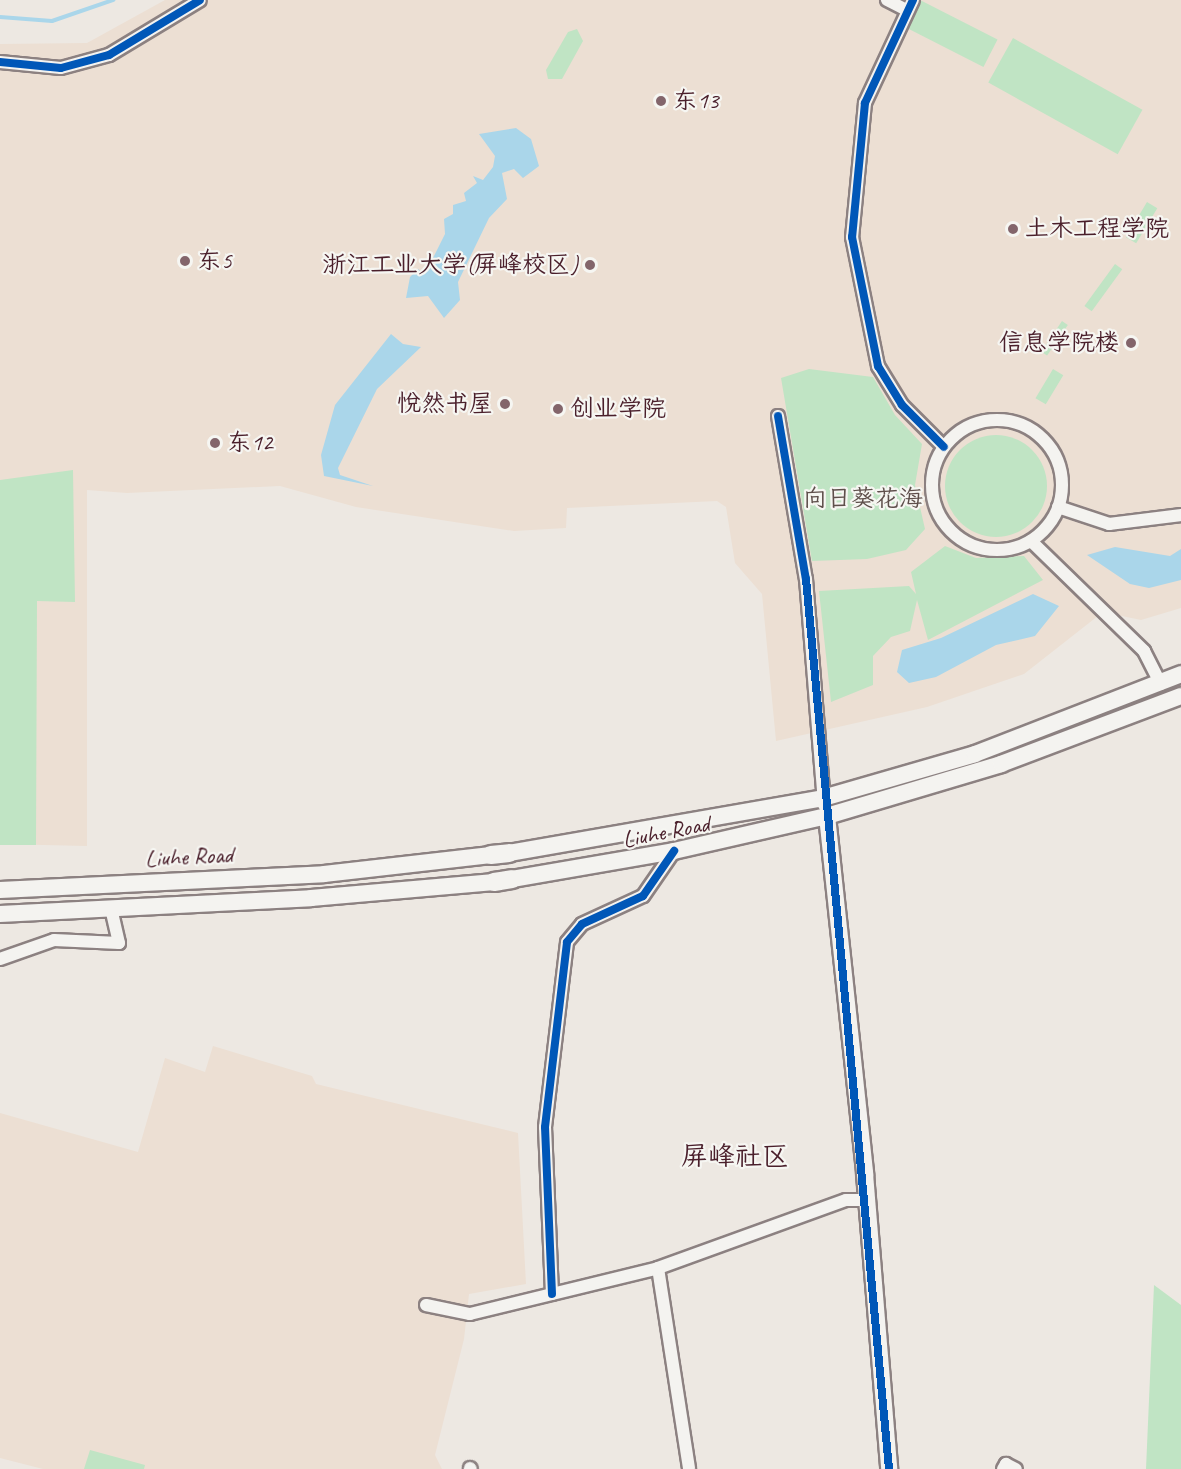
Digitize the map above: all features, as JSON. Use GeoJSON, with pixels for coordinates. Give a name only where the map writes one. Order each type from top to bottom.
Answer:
{"type":"FeatureCollection","features":[{"type":"Feature","properties":{"kind":"main road","name":"Liuhe Road"},"geometry":{"type":"LineString","coordinates":[[0,890],[324,874],[500,854],[823,798],[975,754],[1161,684],[1181,674]]}},
{"type":"Feature","properties":{"kind":"main road","name":"Liuhe Road"},"geometry":{"type":"LineString","coordinates":[[0,914],[503,880],[674,851],[827,816],[1001,764],[1181,696]]}},
{"type":"Feature","properties":{"kind":"main road"},"geometry":{"type":"LineString","coordinates":[[827,816],[867,1200],[889,1469]]}},
{"type":"Feature","properties":{"kind":"street"},"geometry":{"type":"LineString","coordinates":[[0,62],[61,68],[109,54],[200,0]]}},
{"type":"Feature","properties":{"kind":"street"},"geometry":{"type":"LineString","coordinates":[[886,0],[910,5],[865,103],[852,237],[878,366],[909,413],[944,447]]}},
{"type":"Feature","properties":{"kind":"street"},"geometry":{"type":"LineString","coordinates":[[778,416],[806,579],[823,798],[827,816]]}},
{"type":"Feature","properties":{"kind":"street"},"geometry":{"type":"LineString","coordinates":[[992,420],[1033,432],[1059,465],[1058,507],[1031,541],[1000,551],[967,544],[953,534],[931,492],[944,447],[965,428],[992,420]]}},
{"type":"Feature","properties":{"kind":"street"},"geometry":{"type":"LineString","coordinates":[[1058,507],[1109,524],[1181,515]]}},
{"type":"Feature","properties":{"kind":"street"},"geometry":{"type":"LineString","coordinates":[[1031,541],[1144,651],[1161,684]]}},
{"type":"Feature","properties":{"kind":"street"},"geometry":{"type":"LineString","coordinates":[[552,1294],[545,1127],[567,942],[582,924],[643,896],[674,851]]}},
{"type":"Feature","properties":{"kind":"street"},"geometry":{"type":"LineString","coordinates":[[0,959],[54,940],[119,943],[111,908]]}},
{"type":"Feature","properties":{"kind":"street"},"geometry":{"type":"LineString","coordinates":[[426,1305],[470,1314],[658,1268],[846,1200],[867,1200]]}},
{"type":"Feature","properties":{"kind":"street"},"geometry":{"type":"LineString","coordinates":[[658,1268],[689,1469]]}},
{"type":"Feature","properties":{"kind":"street"},"geometry":{"type":"LineString","coordinates":[[1003,1469],[1005,1464],[1016,1469]]}},
{"type":"Feature","properties":{"kind":"shaded area","name":"浙江工业大学(屏峰校区)"},"geometry":{"type":"Polygon","coordinates":[[[165,0],[1181,0],[1181,608],[1141,620],[1103,612],[1024,674],[927,707],[776,741],[762,594],[735,563],[726,507],[717,501],[567,508],[566,528],[514,531],[356,507],[280,486],[127,493],[87,490],[87,846],[0,844],[0,44],[87,43],[165,0]]]}},
{"type":"Feature","properties":{"kind":"shaded area"},"geometry":{"type":"Polygon","coordinates":[[[213,1046],[312,1076],[316,1084],[518,1133],[526,1284],[469,1294],[464,1339],[435,1455],[442,1469],[43,1469],[0,1458],[0,1113],[138,1152],[165,1058],[205,1072],[213,1046]]]}},
{"type":"Feature","properties":{"kind":"green space"},"geometry":{"type":"Polygon","coordinates":[[[920,0],[998,39],[983,67],[906,28],[920,0]]]}},
{"type":"Feature","properties":{"kind":"green space"},"geometry":{"type":"Polygon","coordinates":[[[577,29],[583,41],[562,79],[548,79],[546,70],[568,32],[577,29]]]}},
{"type":"Feature","properties":{"kind":"green space"},"geometry":{"type":"Polygon","coordinates":[[[1013,38],[1142,110],[1118,154],[988,83],[1013,38]]]}},
{"type":"Feature","properties":{"kind":"green space"},"geometry":{"type":"Polygon","coordinates":[[[1147,202],[1157,208],[1136,243],[1126,237],[1147,202]]]}},
{"type":"Feature","properties":{"kind":"green space"},"geometry":{"type":"Polygon","coordinates":[[[1115,264],[1122,269],[1092,311],[1084,306],[1115,264]]]}},
{"type":"Feature","properties":{"kind":"green space"},"geometry":{"type":"Polygon","coordinates":[[[1062,321],[1068,325],[1047,356],[1041,352],[1062,321]]]}},
{"type":"Feature","properties":{"kind":"green space","name":"向日葵花海"},"geometry":{"type":"Polygon","coordinates":[[[809,369],[873,377],[895,415],[922,444],[915,485],[925,529],[906,550],[867,559],[812,561],[781,378],[809,369]]]}},
{"type":"Feature","properties":{"kind":"green space"},"geometry":{"type":"Polygon","coordinates":[[[1053,369],[1063,375],[1046,404],[1035,398],[1053,369]]]}},
{"type":"Feature","properties":{"kind":"green space"},"geometry":{"type":"Polygon","coordinates":[[[996,435],[1016,438],[1025,443],[1039,457],[1044,466],[1047,486],[1044,506],[1039,515],[1025,529],[1016,534],[996,537],[976,534],[967,529],[953,515],[948,506],[945,486],[948,466],[953,457],[967,443],[976,438],[996,435]]]}},
{"type":"Feature","properties":{"kind":"green space"},"geometry":{"type":"Polygon","coordinates":[[[73,470],[75,602],[37,601],[36,845],[0,845],[0,480],[73,470]]]}},
{"type":"Feature","properties":{"kind":"green space"},"geometry":{"type":"Polygon","coordinates":[[[945,546],[976,558],[1024,556],[1043,580],[928,640],[917,600],[910,631],[891,637],[873,656],[873,685],[831,702],[819,591],[909,586],[916,594],[911,572],[945,546]]]}},
{"type":"Feature","properties":{"kind":"green space"},"geometry":{"type":"Polygon","coordinates":[[[1154,1285],[1181,1305],[1181,1469],[1146,1469],[1154,1285]]]}},
{"type":"Feature","properties":{"kind":"green space"},"geometry":{"type":"Polygon","coordinates":[[[90,1450],[145,1465],[144,1469],[84,1469],[90,1450]]]}},
{"type":"Feature","properties":{"kind":"water"},"geometry":{"type":"Polygon","coordinates":[[[516,128],[531,139],[539,166],[523,178],[514,169],[502,173],[507,199],[489,218],[458,282],[460,300],[444,318],[428,296],[406,298],[410,277],[418,269],[425,274],[445,234],[444,219],[453,214],[453,205],[466,201],[464,193],[477,183],[473,176],[483,180],[493,167],[495,156],[479,134],[516,128]]]}},
{"type":"Feature","properties":{"kind":"water"},"geometry":{"type":"Polygon","coordinates":[[[391,334],[403,344],[421,347],[377,389],[338,468],[340,475],[373,486],[324,476],[321,455],[335,405],[391,334]]]}},
{"type":"Feature","properties":{"kind":"water"},"geometry":{"type":"Polygon","coordinates":[[[1115,547],[1170,556],[1181,549],[1181,580],[1149,588],[1130,584],[1087,555],[1115,547]]]}},
{"type":"Feature","properties":{"kind":"water"},"geometry":{"type":"Polygon","coordinates":[[[1033,594],[1059,606],[1035,636],[996,645],[936,677],[909,683],[897,672],[902,650],[941,638],[1033,594]]]}},
{"type":"Feature","properties":{"kind":"waterway"},"geometry":{"type":"LineString","coordinates":[[0,17],[52,21],[113,0]]}},
{"type":"Feature","properties":{"kind":"cycle path"},"geometry":{"type":"LineString","coordinates":[[0,62],[61,68],[109,55],[200,0]]}},
{"type":"Feature","properties":{"kind":"cycle path"},"geometry":{"type":"LineString","coordinates":[[913,0],[865,103],[852,237],[878,366],[902,405],[944,447]]}},
{"type":"Feature","properties":{"kind":"cycle path"},"geometry":{"type":"LineString","coordinates":[[778,416],[806,579],[889,1469]]}},
{"type":"Feature","properties":{"kind":"cycle path"},"geometry":{"type":"LineString","coordinates":[[552,1294],[545,1127],[567,942],[582,924],[643,896],[674,851]]}},
{"type":"Feature","properties":{"kind":"place","name":"东13"},"geometry":{"type":"Point","coordinates":[661,101]}},
{"type":"Feature","properties":{"kind":"place","name":"土木工程学院"},"geometry":{"type":"Point","coordinates":[1013,229]}},
{"type":"Feature","properties":{"kind":"place","name":"东5"},"geometry":{"type":"Point","coordinates":[185,261]}},
{"type":"Feature","properties":{"kind":"place","name":"浙江工业大学(屏峰校区)"},"geometry":{"type":"Point","coordinates":[590,265]}},
{"type":"Feature","properties":{"kind":"place","name":"信息学院楼"},"geometry":{"type":"Point","coordinates":[1131,343]}},
{"type":"Feature","properties":{"kind":"place","name":"悦然书屋"},"geometry":{"type":"Point","coordinates":[505,404]}},
{"type":"Feature","properties":{"kind":"place","name":"创业学院"},"geometry":{"type":"Point","coordinates":[558,409]}},
{"type":"Feature","properties":{"kind":"place","name":"东12"},"geometry":{"type":"Point","coordinates":[215,443]}},
{"type":"Feature","properties":{"kind":"district","name":"屏峰社区"},"geometry":{"type":"Point","coordinates":[735,1157]}}]}
